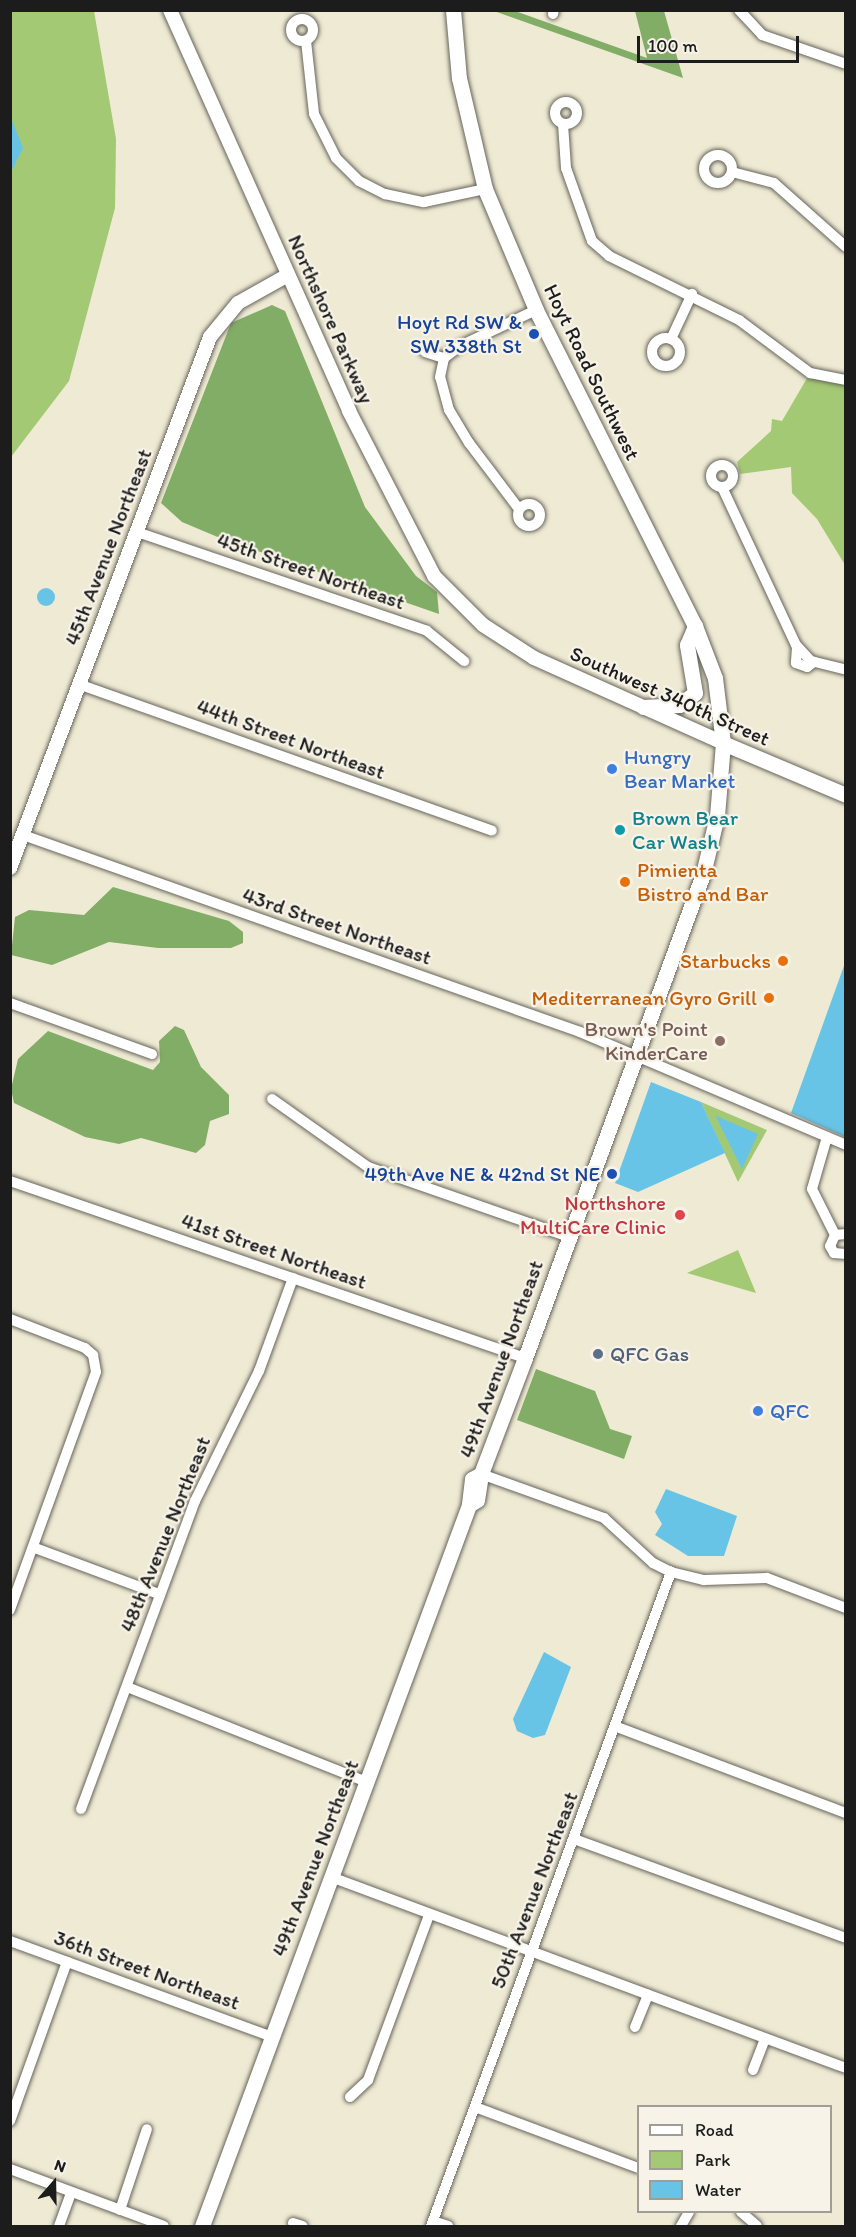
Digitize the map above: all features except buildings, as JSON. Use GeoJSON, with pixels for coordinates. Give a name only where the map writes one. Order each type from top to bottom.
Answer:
{"type":"FeatureCollection","features":[{"type":"Feature","properties":{"kind":"main road","name":"Hoyt Road Southwest"},"geometry":{"type":"LineString","coordinates":[[453,10],[459,78],[484,189],[536,310],[695,626],[715,678],[723,743],[705,867],[636,1056]]}},
{"type":"Feature","properties":{"kind":"main road"},"geometry":{"type":"LineString","coordinates":[[643,707],[679,705],[695,693],[687,645],[695,626]]}},
{"type":"Feature","properties":{"kind":"main road","name":"Southwest 340th Street"},"geometry":{"type":"LineString","coordinates":[[723,743],[846,795]]}},
{"type":"Feature","properties":{"kind":"main road","name":"49th Avenue Northeast"},"geometry":{"type":"LineString","coordinates":[[202,2226],[270,2036],[469,1505],[477,1500],[481,1474],[636,1056]]}},
{"type":"Feature","properties":{"kind":"street","name":"Northshore Parkway"},"geometry":{"type":"LineString","coordinates":[[170,10],[288,274],[416,547],[434,576],[483,625]]}},
{"type":"Feature","properties":{"kind":"street"},"geometry":{"type":"LineString","coordinates":[[739,10],[768,39],[846,64]]}},
{"type":"Feature","properties":{"kind":"street"},"geometry":{"type":"LineString","coordinates":[[306,40],[314,114],[336,158],[359,181],[385,194],[424,202],[484,189]]}},
{"type":"Feature","properties":{"kind":"street"},"geometry":{"type":"LineString","coordinates":[[562,124],[566,168],[592,241],[609,255],[692,294],[739,320],[802,369],[846,380]]}},
{"type":"Feature","properties":{"kind":"street"},"geometry":{"type":"LineString","coordinates":[[732,171],[774,183],[846,247]]}},
{"type":"Feature","properties":{"kind":"street","name":"45th Avenue Northeast"},"geometry":{"type":"LineString","coordinates":[[10,868],[210,337],[238,303],[288,274]]}},
{"type":"Feature","properties":{"kind":"street"},"geometry":{"type":"LineString","coordinates":[[671,339],[692,294]]}},
{"type":"Feature","properties":{"kind":"street"},"geometry":{"type":"LineString","coordinates":[[519,509],[495,483],[449,410],[440,377],[444,358],[506,320],[536,310]]}},
{"type":"Feature","properties":{"kind":"street"},"geometry":{"type":"LineString","coordinates":[[425,352],[444,358]]}},
{"type":"Feature","properties":{"kind":"street"},"geometry":{"type":"LineString","coordinates":[[722,487],[724,502],[797,647],[814,662],[846,670]]}},
{"type":"Feature","properties":{"kind":"street","name":"45th Street Northeast"},"geometry":{"type":"LineString","coordinates":[[137,532],[427,631],[464,661]]}},
{"type":"Feature","properties":{"kind":"street","name":"Southwest 340th Street"},"geometry":{"type":"LineString","coordinates":[[483,625],[534,658],[723,743]]}},
{"type":"Feature","properties":{"kind":"street","name":"44th Street Northeast"},"geometry":{"type":"LineString","coordinates":[[78,684],[492,831]]}},
{"type":"Feature","properties":{"kind":"street","name":"43rd Street Northeast"},"geometry":{"type":"LineString","coordinates":[[23,835],[636,1056],[846,1145]]}},
{"type":"Feature","properties":{"kind":"street"},"geometry":{"type":"LineString","coordinates":[[10,1003],[152,1054]]}},
{"type":"Feature","properties":{"kind":"street"},"geometry":{"type":"LineString","coordinates":[[272,1099],[368,1167],[569,1237]]}},
{"type":"Feature","properties":{"kind":"street"},"geometry":{"type":"LineString","coordinates":[[827,1137],[812,1189],[840,1234],[831,1250],[846,1254]]}},
{"type":"Feature","properties":{"kind":"street","name":"41st Street Northeast"},"geometry":{"type":"LineString","coordinates":[[10,1181],[525,1358]]}},
{"type":"Feature","properties":{"kind":"street","name":"48th Avenue Northeast"},"geometry":{"type":"LineString","coordinates":[[81,1809],[159,1594],[207,1472],[259,1371],[293,1278]]}},
{"type":"Feature","properties":{"kind":"street"},"geometry":{"type":"LineString","coordinates":[[10,1319],[93,1354],[95,1378],[10,1610]]}},
{"type":"Feature","properties":{"kind":"street"},"geometry":{"type":"LineString","coordinates":[[481,1474],[604,1518],[653,1563],[672,1572],[704,1580],[767,1578],[846,1608]]}},
{"type":"Feature","properties":{"kind":"street"},"geometry":{"type":"LineString","coordinates":[[34,1548],[159,1594]]}},
{"type":"Feature","properties":{"kind":"street","name":"50th Avenue Northeast"},"geometry":{"type":"LineString","coordinates":[[448,2226],[432,2224],[531,1952],[617,1727],[672,1572]]}},
{"type":"Feature","properties":{"kind":"street"},"geometry":{"type":"LineString","coordinates":[[127,1687],[367,1782]]}},
{"type":"Feature","properties":{"kind":"street"},"geometry":{"type":"LineString","coordinates":[[617,1727],[846,1813]]}},
{"type":"Feature","properties":{"kind":"street"},"geometry":{"type":"LineString","coordinates":[[574,1839],[846,1938]]}},
{"type":"Feature","properties":{"kind":"street"},"geometry":{"type":"LineString","coordinates":[[331,1877],[846,2068]]}},
{"type":"Feature","properties":{"kind":"street"},"geometry":{"type":"LineString","coordinates":[[350,2097],[368,2080],[429,1915]]}},
{"type":"Feature","properties":{"kind":"street","name":"36th Street Northeast"},"geometry":{"type":"LineString","coordinates":[[10,1941],[270,2036]]}},
{"type":"Feature","properties":{"kind":"street"},"geometry":{"type":"LineString","coordinates":[[10,2121],[67,1962]]}},
{"type":"Feature","properties":{"kind":"street"},"geometry":{"type":"LineString","coordinates":[[635,2027],[648,1995]]}},
{"type":"Feature","properties":{"kind":"street"},"geometry":{"type":"LineString","coordinates":[[753,2070],[765,2039]]}},
{"type":"Feature","properties":{"kind":"street"},"geometry":{"type":"LineString","coordinates":[[475,2107],[637,2167]]}},
{"type":"Feature","properties":{"kind":"street"},"geometry":{"type":"LineString","coordinates":[[120,2210],[147,2129]]}},
{"type":"Feature","properties":{"kind":"street"},"geometry":{"type":"LineString","coordinates":[[10,2169],[164,2226]]}},
{"type":"Feature","properties":{"kind":"street"},"geometry":{"type":"LineString","coordinates":[[59,2226],[71,2193]]}},
{"type":"Feature","properties":{"kind":"street"},"geometry":{"type":"LineString","coordinates":[[743,2213],[757,2226]]}},
{"type":"Feature","properties":{"kind":"green space"},"geometry":{"type":"Polygon","coordinates":[[[10,11],[94,11],[116,139],[115,208],[69,381],[11,457],[10,11]]]}},
{"type":"Feature","properties":{"kind":"green space"},"geometry":{"type":"Polygon","coordinates":[[[494,11],[515,11],[647,58],[635,11],[664,11],[683,78],[494,11]]]}},
{"type":"Feature","properties":{"kind":"green space"},"geometry":{"type":"Polygon","coordinates":[[[272,305],[285,311],[365,507],[416,576],[437,592],[439,614],[220,538],[182,522],[161,503],[231,323],[272,305]]]}},
{"type":"Feature","properties":{"kind":"green space"},"geometry":{"type":"Polygon","coordinates":[[[810,373],[845,380],[845,565],[817,519],[792,493],[791,467],[740,474],[737,462],[771,431],[772,419],[782,421],[810,373]]]}},
{"type":"Feature","properties":{"kind":"green space"},"geometry":{"type":"Polygon","coordinates":[[[113,887],[229,921],[243,932],[243,943],[231,948],[158,948],[109,942],[52,965],[11,955],[15,917],[29,910],[84,915],[113,887]]]}},
{"type":"Feature","properties":{"kind":"green space"},"geometry":{"type":"Polygon","coordinates":[[[175,1026],[184,1030],[201,1067],[229,1095],[229,1114],[210,1121],[205,1145],[196,1153],[141,1138],[119,1144],[85,1137],[14,1103],[11,1089],[18,1059],[48,1031],[153,1070],[160,1062],[159,1041],[175,1026]]]}},
{"type":"Feature","properties":{"kind":"green space"},"geometry":{"type":"Polygon","coordinates":[[[701,1102],[767,1130],[738,1182],[701,1102]]]}},
{"type":"Feature","properties":{"kind":"green space"},"geometry":{"type":"Polygon","coordinates":[[[738,1250],[756,1293],[687,1273],[738,1250]]]}},
{"type":"Feature","properties":{"kind":"green space"},"geometry":{"type":"Polygon","coordinates":[[[536,1369],[595,1391],[610,1429],[632,1436],[624,1459],[517,1420],[536,1369]]]}},
{"type":"Feature","properties":{"kind":"water"},"geometry":{"type":"Polygon","coordinates":[[[11,118],[23,148],[10,172],[11,118]]]}},
{"type":"Feature","properties":{"kind":"water"},"geometry":{"type":"Polygon","coordinates":[[[46,588],[52,591],[55,597],[52,603],[46,606],[40,603],[37,597],[40,591],[46,588]]]}},
{"type":"Feature","properties":{"kind":"water"},"geometry":{"type":"Polygon","coordinates":[[[845,963],[845,1137],[791,1113],[845,963]]]}},
{"type":"Feature","properties":{"kind":"water"},"geometry":{"type":"Polygon","coordinates":[[[651,1082],[701,1102],[725,1153],[638,1192],[615,1183],[651,1082]]]}},
{"type":"Feature","properties":{"kind":"water"},"geometry":{"type":"Polygon","coordinates":[[[716,1117],[758,1134],[742,1169],[716,1117]]]}},
{"type":"Feature","properties":{"kind":"water"},"geometry":{"type":"Polygon","coordinates":[[[666,1489],[737,1516],[724,1556],[688,1556],[655,1535],[662,1524],[655,1512],[666,1489]]]}},
{"type":"Feature","properties":{"kind":"water"},"geometry":{"type":"Polygon","coordinates":[[[544,1652],[571,1667],[545,1735],[533,1738],[517,1731],[513,1719],[544,1652]]]}},
{"type":"Feature","properties":{"kind":"place","name":"Hoyt Rd SW & SW 338th St"},"geometry":{"type":"Point","coordinates":[534,334]}},
{"type":"Feature","properties":{"kind":"place","name":"Hungry Bear Market"},"geometry":{"type":"Point","coordinates":[612,769]}},
{"type":"Feature","properties":{"kind":"place","name":"Brown Bear Car Wash"},"geometry":{"type":"Point","coordinates":[620,830]}},
{"type":"Feature","properties":{"kind":"place","name":"Pimienta Bistro and Bar"},"geometry":{"type":"Point","coordinates":[625,882]}},
{"type":"Feature","properties":{"kind":"place","name":"Starbucks"},"geometry":{"type":"Point","coordinates":[783,961]}},
{"type":"Feature","properties":{"kind":"place","name":"Mediterranean Gyro Grill"},"geometry":{"type":"Point","coordinates":[769,998]}},
{"type":"Feature","properties":{"kind":"place","name":"Brown's Point KinderCare"},"geometry":{"type":"Point","coordinates":[720,1041]}},
{"type":"Feature","properties":{"kind":"place","name":"49th Ave NE & 42nd St NE"},"geometry":{"type":"Point","coordinates":[612,1174]}},
{"type":"Feature","properties":{"kind":"place","name":"Northshore MultiCare Clinic"},"geometry":{"type":"Point","coordinates":[680,1215]}},
{"type":"Feature","properties":{"kind":"place","name":"QFC Gas"},"geometry":{"type":"Point","coordinates":[598,1354]}},
{"type":"Feature","properties":{"kind":"place","name":"QFC"},"geometry":{"type":"Point","coordinates":[758,1411]}}]}
